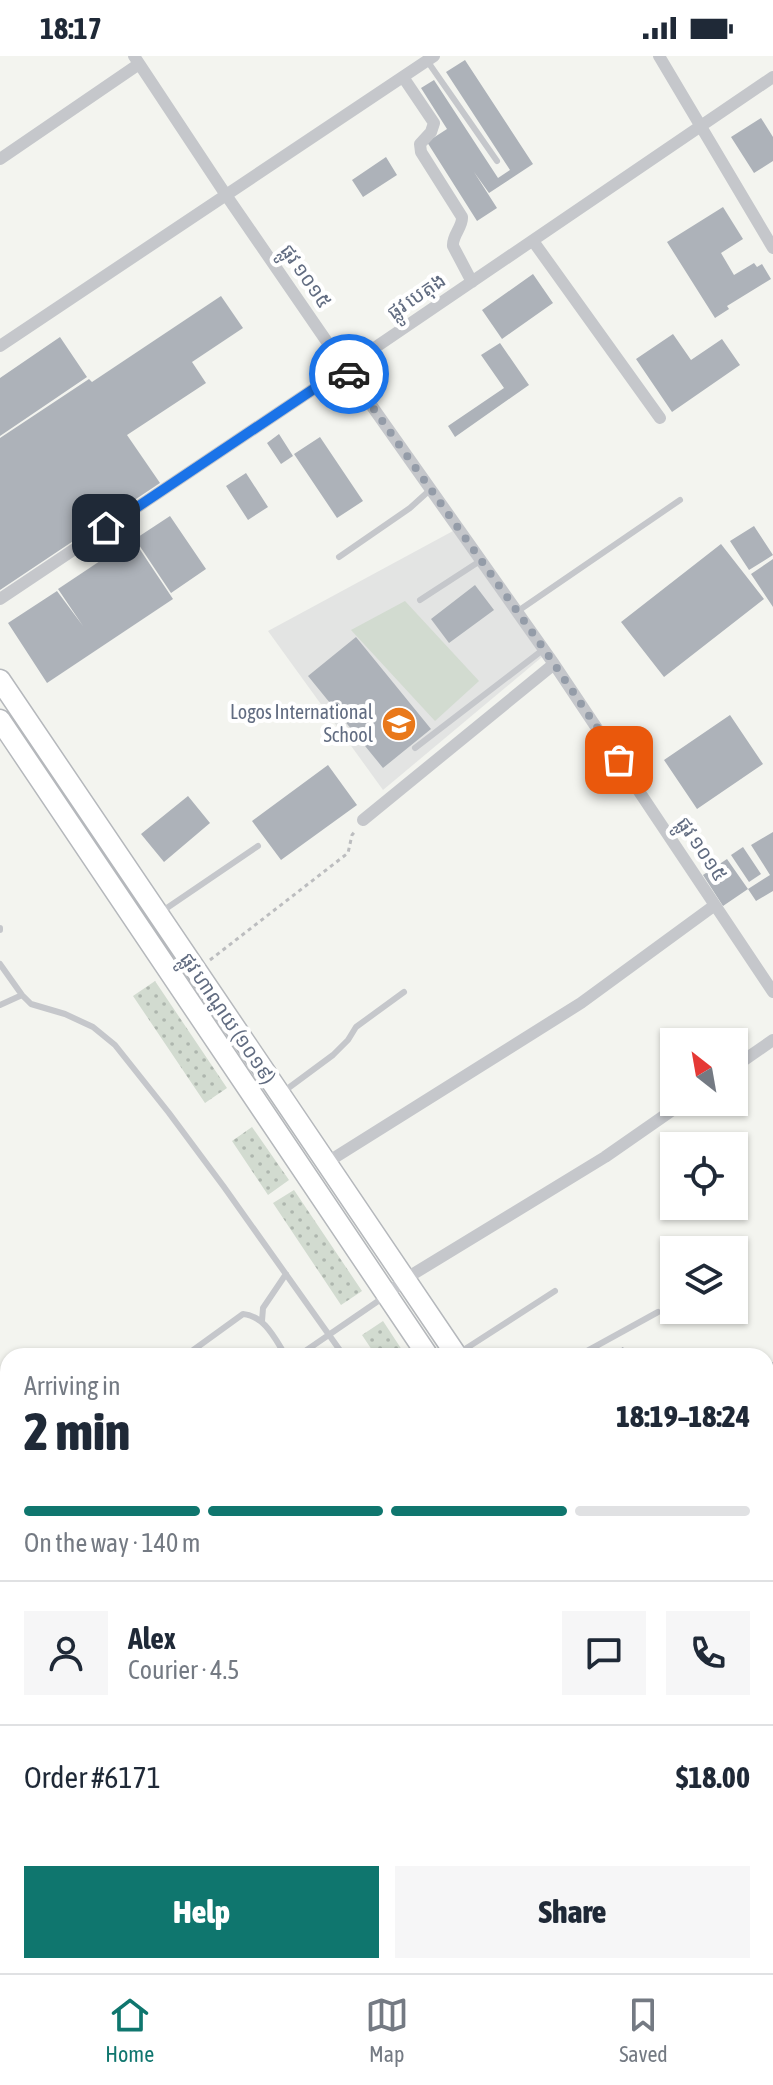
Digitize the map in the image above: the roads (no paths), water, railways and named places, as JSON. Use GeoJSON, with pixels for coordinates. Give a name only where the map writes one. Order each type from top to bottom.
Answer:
{"type":"FeatureCollection","features":[{"type":"Feature","properties":{"kind":"main road","name":"ផ្លូវ ហាណូយ (១០១៩)"},"geometry":{"type":"LineString","coordinates":[[0,680],[451,1348]]}},
{"type":"Feature","properties":{"kind":"main road","name":"ផ្លូវ ហាណូយ (១០១៩)"},"geometry":{"type":"LineString","coordinates":[[0,720],[423,1348]]}},
{"type":"Feature","properties":{"kind":"street"},"geometry":{"type":"LineString","coordinates":[[659,56],[773,248]]}},
{"type":"Feature","properties":{"kind":"street"},"geometry":{"type":"LineString","coordinates":[[0,346],[431,58]]}},
{"type":"Feature","properties":{"kind":"street"},"geometry":{"type":"LineString","coordinates":[[0,159],[136,60]]}},
{"type":"Feature","properties":{"kind":"street","name":"ផ្លូវ ១០១៥"},"geometry":{"type":"LineString","coordinates":[[136,60],[345,368],[544,649],[773,992]]}},
{"type":"Feature","properties":{"kind":"street"},"geometry":{"type":"LineString","coordinates":[[403,77],[434,123],[431,132],[420,144],[421,152],[462,217],[463,222],[452,241],[472,282]]}},
{"type":"Feature","properties":{"kind":"street","name":"ផ្លូវ បេតុង"},"geometry":{"type":"LineString","coordinates":[[0,599],[773,77]]}},
{"type":"Feature","properties":{"kind":"street"},"geometry":{"type":"LineString","coordinates":[[533,241],[660,418]]}},
{"type":"Feature","properties":{"kind":"street"},"geometry":{"type":"LineString","coordinates":[[363,820],[554,664]]}},
{"type":"Feature","properties":{"kind":"street"},"geometry":{"type":"LineString","coordinates":[[326,1163],[581,1003],[715,905]]}},
{"type":"Feature","properties":{"kind":"street"},"geometry":{"type":"LineString","coordinates":[[748,1057],[773,1040]]}},
{"type":"Feature","properties":{"kind":"street"},"geometry":{"type":"LineString","coordinates":[[387,1295],[405,1279],[605,1157],[664,1116]]}},
{"type":"Feature","properties":{"kind":"lane"},"geometry":{"type":"LineString","coordinates":[[431,58],[497,161]]}},
{"type":"Feature","properties":{"kind":"lane"},"geometry":{"type":"LineString","coordinates":[[339,557],[410,508],[431,489]]}},
{"type":"Feature","properties":{"kind":"lane"},"geometry":{"type":"LineString","coordinates":[[517,611],[680,500]]}},
{"type":"Feature","properties":{"kind":"lane"},"geometry":{"type":"LineString","coordinates":[[420,600],[481,560]]}},
{"type":"Feature","properties":{"kind":"lane"},"geometry":{"type":"LineString","coordinates":[[415,748],[544,649]]}},
{"type":"Feature","properties":{"kind":"lane"},"geometry":{"type":"LineString","coordinates":[[158,914],[258,846]]}},
{"type":"Feature","properties":{"kind":"lane"},"geometry":{"type":"LineString","coordinates":[[0,964],[31,1004],[65,1014],[93,1027],[115,1045],[169,1113],[339,1348]]}},
{"type":"Feature","properties":{"kind":"lane"},"geometry":{"type":"LineString","coordinates":[[280,1094],[333,1055],[356,1027],[404,992]]}},
{"type":"Feature","properties":{"kind":"lane"},"geometry":{"type":"LineString","coordinates":[[0,1005],[22,995]]}},
{"type":"Feature","properties":{"kind":"lane"},"geometry":{"type":"LineString","coordinates":[[262,1321],[263,1308],[286,1274]]}},
{"type":"Feature","properties":{"kind":"lane"},"geometry":{"type":"LineString","coordinates":[[468,1348],[555,1291]]}},
{"type":"Feature","properties":{"kind":"lane"},"geometry":{"type":"LineString","coordinates":[[310,1348],[387,1295]]}},
{"type":"Feature","properties":{"kind":"lane"},"geometry":{"type":"LineString","coordinates":[[593,1348],[658,1312]]}},
{"type":"Feature","properties":{"kind":"lane"},"geometry":{"type":"LineString","coordinates":[[196,1348],[243,1314],[262,1321],[281,1348]]}},
{"type":"Feature","properties":{"kind":"place","name":"Logos International School"},"geometry":{"type":"Point","coordinates":[399,724]}}]}
